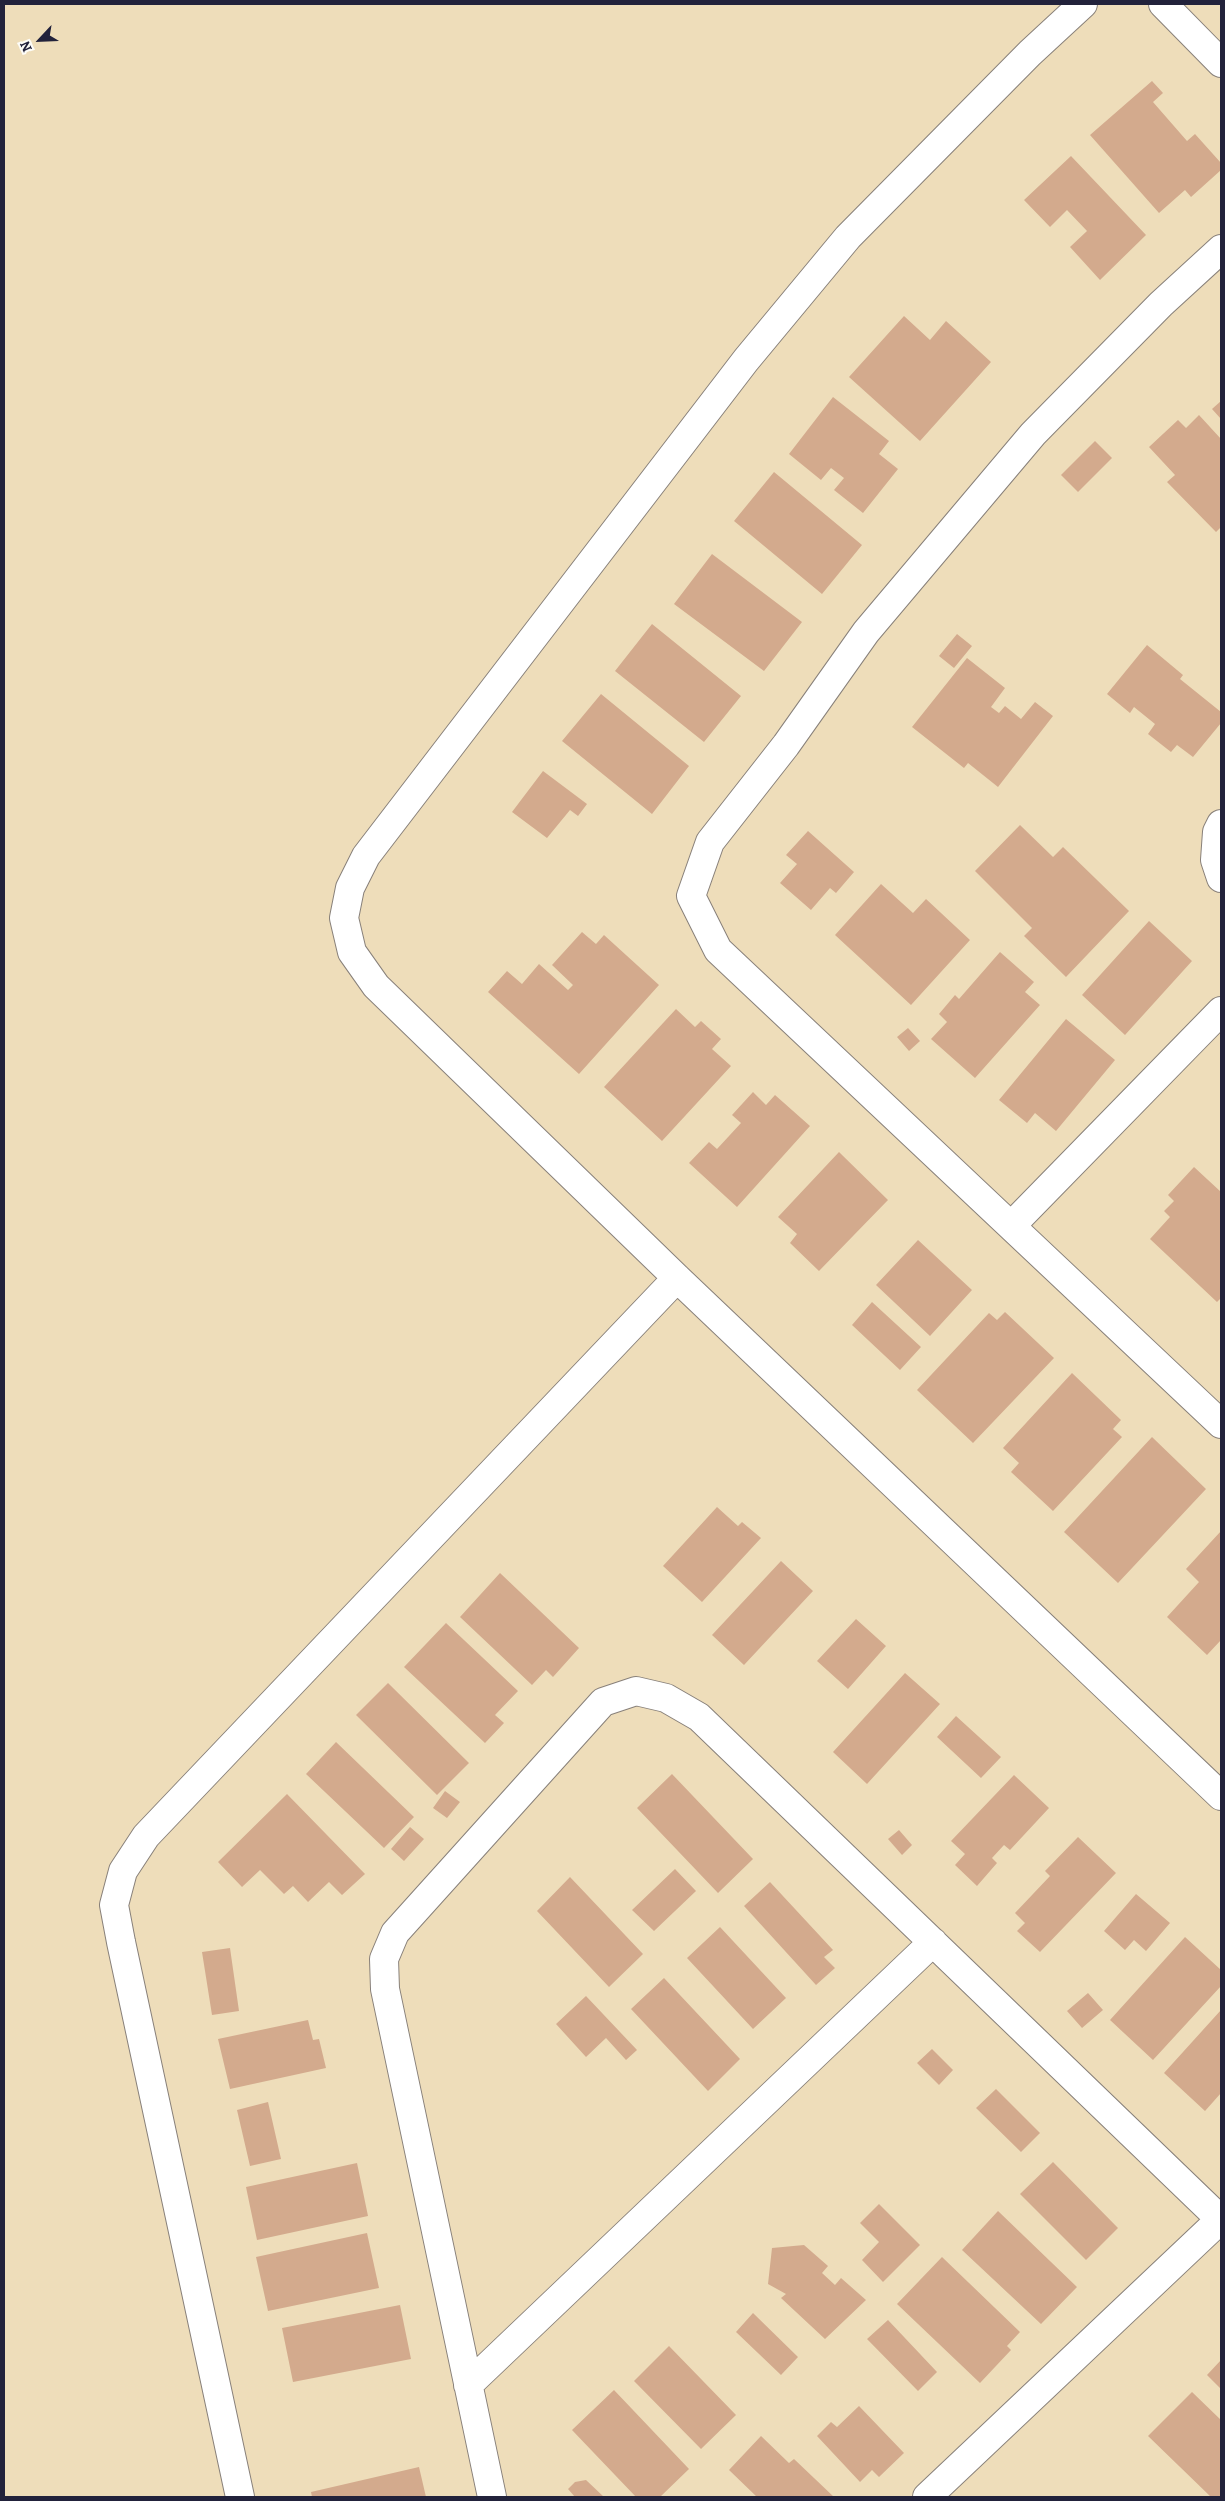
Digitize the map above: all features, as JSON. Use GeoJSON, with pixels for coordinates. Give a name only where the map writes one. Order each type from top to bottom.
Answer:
{"type":"FeatureCollection","features":[{"type":"Feature","properties":{"kind":"street"},"geometry":{"type":"LineString","coordinates":[[1083,4],[1030,53],[848,237],[746,360],[366,856],[350,888],[344,918],[352,952],[376,986],[677,1278],[1221,1796]]}},
{"type":"Feature","properties":{"kind":"street"},"geometry":{"type":"LineString","coordinates":[[1163,4],[1221,63]]}},
{"type":"Feature","properties":{"kind":"street"},"geometry":{"type":"LineString","coordinates":[[1221,249],[1161,304],[1033,434],[872,624],[786,745],[710,842],[691,896],[718,950],[1221,1424]]}},
{"type":"Feature","properties":{"kind":"street"},"geometry":{"type":"LineString","coordinates":[[1221,824],[1217,832],[1215,860],[1221,878]]}},
{"type":"Feature","properties":{"kind":"street"},"geometry":{"type":"LineString","coordinates":[[1012,1225],[1221,1011]]}},
{"type":"Feature","properties":{"kind":"street"},"geometry":{"type":"LineString","coordinates":[[240,2497],[119,1933],[114,1905],[123,1870],[152,1829],[677,1278]]}},
{"type":"Feature","properties":{"kind":"street"},"geometry":{"type":"LineString","coordinates":[[492,2497],[385,1989],[384,1959],[396,1933],[603,1702],[636,1691],[666,1698],[699,1717],[1221,2219],[927,2497]]}},
{"type":"Feature","properties":{"kind":"street"},"geometry":{"type":"LineString","coordinates":[[468,2385],[933,1942]]}},
{"type":"Feature","properties":{"kind":"building"},"geometry":{"type":"Polygon","coordinates":[[[1152,81],[1163,93],[1153,102],[1187,141],[1195,134],[1221,163],[1221,170],[1191,197],[1185,190],[1159,213],[1090,135],[1152,81]]]}},
{"type":"Feature","properties":{"kind":"building"},"geometry":{"type":"Polygon","coordinates":[[[1071,156],[1146,235],[1100,280],[1070,247],[1087,231],[1067,210],[1050,227],[1024,200],[1071,156]]]}},
{"type":"Feature","properties":{"kind":"building"},"geometry":{"type":"Polygon","coordinates":[[[904,316],[930,340],[946,321],[991,362],[920,441],[849,377],[904,316]]]}},
{"type":"Feature","properties":{"kind":"building"},"geometry":{"type":"Polygon","coordinates":[[[833,397],[889,441],[879,454],[898,469],[863,513],[834,490],[844,478],[831,468],[821,480],[789,454],[833,397]]]}},
{"type":"Feature","properties":{"kind":"building"},"geometry":{"type":"Polygon","coordinates":[[[1221,401],[1221,419],[1212,409],[1221,401]]]}},
{"type":"Feature","properties":{"kind":"building"},"geometry":{"type":"Polygon","coordinates":[[[1199,415],[1221,439],[1221,527],[1216,532],[1167,482],[1175,475],[1149,447],[1178,420],[1186,428],[1199,415]]]}},
{"type":"Feature","properties":{"kind":"building"},"geometry":{"type":"Polygon","coordinates":[[[1095,441],[1112,458],[1078,492],[1061,475],[1095,441]]]}},
{"type":"Feature","properties":{"kind":"building"},"geometry":{"type":"Polygon","coordinates":[[[774,472],[862,545],[822,594],[734,521],[774,472]]]}},
{"type":"Feature","properties":{"kind":"building"},"geometry":{"type":"Polygon","coordinates":[[[712,554],[802,622],[764,671],[674,604],[712,554]]]}},
{"type":"Feature","properties":{"kind":"building"},"geometry":{"type":"Polygon","coordinates":[[[652,624],[741,696],[704,742],[615,671],[652,624]]]}},
{"type":"Feature","properties":{"kind":"building"},"geometry":{"type":"Polygon","coordinates":[[[957,634],[972,646],[954,668],[939,656],[957,634]]]}},
{"type":"Feature","properties":{"kind":"building"},"geometry":{"type":"Polygon","coordinates":[[[1147,645],[1183,675],[1180,679],[1221,712],[1221,723],[1193,757],[1177,745],[1171,752],[1148,734],[1155,724],[1134,707],[1130,713],[1107,694],[1147,645]]]}},
{"type":"Feature","properties":{"kind":"building"},"geometry":{"type":"Polygon","coordinates":[[[967,658],[1005,688],[991,707],[999,713],[1005,706],[1021,719],[1035,702],[1053,716],[998,787],[968,763],[964,768],[912,727],[967,658]]]}},
{"type":"Feature","properties":{"kind":"building"},"geometry":{"type":"Polygon","coordinates":[[[601,694],[689,766],[652,814],[562,741],[601,694]]]}},
{"type":"Feature","properties":{"kind":"building"},"geometry":{"type":"Polygon","coordinates":[[[543,771],[587,804],[578,816],[570,810],[547,838],[512,812],[543,771]]]}},
{"type":"Feature","properties":{"kind":"building"},"geometry":{"type":"Polygon","coordinates":[[[1020,825],[1053,857],[1063,847],[1129,911],[1066,977],[1024,936],[1032,928],[975,871],[1020,825]]]}},
{"type":"Feature","properties":{"kind":"building"},"geometry":{"type":"Polygon","coordinates":[[[808,831],[854,872],[836,893],[830,888],[811,910],[780,883],[797,864],[786,855],[808,831]]]}},
{"type":"Feature","properties":{"kind":"building"},"geometry":{"type":"Polygon","coordinates":[[[881,884],[913,913],[926,899],[970,940],[911,1005],[835,935],[881,884]]]}},
{"type":"Feature","properties":{"kind":"building"},"geometry":{"type":"Polygon","coordinates":[[[1149,921],[1192,961],[1125,1035],[1082,995],[1149,921]]]}},
{"type":"Feature","properties":{"kind":"building"},"geometry":{"type":"Polygon","coordinates":[[[582,932],[596,944],[604,935],[659,985],[579,1074],[488,992],[507,971],[522,984],[539,964],[568,990],[573,985],[552,965],[582,932]]]}},
{"type":"Feature","properties":{"kind":"building"},"geometry":{"type":"Polygon","coordinates":[[[1000,952],[1034,982],[1025,992],[1040,1005],[975,1078],[931,1039],[947,1022],[939,1014],[955,995],[959,999],[1000,952]]]}},
{"type":"Feature","properties":{"kind":"building"},"geometry":{"type":"Polygon","coordinates":[[[676,1009],[695,1027],[701,1021],[721,1039],[712,1049],[731,1066],[662,1141],[604,1087],[676,1009]]]}},
{"type":"Feature","properties":{"kind":"building"},"geometry":{"type":"Polygon","coordinates":[[[1066,1019],[1115,1060],[1056,1131],[1035,1113],[1027,1123],[999,1100],[1066,1019]]]}},
{"type":"Feature","properties":{"kind":"building"},"geometry":{"type":"Polygon","coordinates":[[[908,1028],[920,1041],[909,1051],[897,1037],[908,1028]]]}},
{"type":"Feature","properties":{"kind":"building"},"geometry":{"type":"Polygon","coordinates":[[[753,1092],[766,1105],[775,1095],[810,1126],[737,1207],[689,1163],[709,1142],[717,1149],[741,1123],[732,1115],[753,1092]]]}},
{"type":"Feature","properties":{"kind":"building"},"geometry":{"type":"Polygon","coordinates":[[[839,1152],[888,1200],[819,1271],[790,1243],[797,1234],[778,1217],[839,1152]]]}},
{"type":"Feature","properties":{"kind":"building"},"geometry":{"type":"Polygon","coordinates":[[[1194,1167],[1221,1192],[1221,1298],[1217,1302],[1150,1239],[1170,1217],[1164,1211],[1174,1201],[1168,1195],[1194,1167]]]}},
{"type":"Feature","properties":{"kind":"building"},"geometry":{"type":"Polygon","coordinates":[[[918,1240],[972,1290],[930,1336],[876,1285],[918,1240]]]}},
{"type":"Feature","properties":{"kind":"building"},"geometry":{"type":"Polygon","coordinates":[[[872,1302],[921,1347],[900,1370],[852,1325],[872,1302]]]}},
{"type":"Feature","properties":{"kind":"building"},"geometry":{"type":"Polygon","coordinates":[[[1005,1312],[1054,1358],[973,1443],[917,1390],[989,1313],[997,1320],[1005,1312]]]}},
{"type":"Feature","properties":{"kind":"building"},"geometry":{"type":"Polygon","coordinates":[[[1072,1373],[1121,1420],[1113,1429],[1122,1437],[1053,1511],[1011,1472],[1019,1463],[1003,1448],[1072,1373]]]}},
{"type":"Feature","properties":{"kind":"building"},"geometry":{"type":"Polygon","coordinates":[[[1152,1437],[1206,1489],[1118,1583],[1064,1532],[1152,1437]]]}},
{"type":"Feature","properties":{"kind":"building"},"geometry":{"type":"Polygon","coordinates":[[[717,1507],[738,1526],[742,1522],[761,1538],[702,1602],[663,1566],[717,1507]]]}},
{"type":"Feature","properties":{"kind":"building"},"geometry":{"type":"Polygon","coordinates":[[[1221,1531],[1221,1640],[1207,1655],[1167,1617],[1199,1582],[1186,1569],[1221,1531]]]}},
{"type":"Feature","properties":{"kind":"building"},"geometry":{"type":"Polygon","coordinates":[[[781,1561],[813,1591],[744,1665],[712,1635],[781,1561]]]}},
{"type":"Feature","properties":{"kind":"building"},"geometry":{"type":"Polygon","coordinates":[[[500,1573],[579,1648],[553,1677],[546,1670],[532,1685],[460,1617],[500,1573]]]}},
{"type":"Feature","properties":{"kind":"building"},"geometry":{"type":"Polygon","coordinates":[[[856,1619],[886,1646],[848,1689],[817,1661],[856,1619]]]}},
{"type":"Feature","properties":{"kind":"building"},"geometry":{"type":"Polygon","coordinates":[[[446,1623],[518,1691],[495,1715],[504,1723],[485,1743],[404,1667],[446,1623]]]}},
{"type":"Feature","properties":{"kind":"building"},"geometry":{"type":"Polygon","coordinates":[[[905,1673],[940,1704],[867,1784],[833,1752],[905,1673]]]}},
{"type":"Feature","properties":{"kind":"building"},"geometry":{"type":"Polygon","coordinates":[[[388,1683],[469,1763],[437,1795],[356,1715],[388,1683]]]}},
{"type":"Feature","properties":{"kind":"building"},"geometry":{"type":"Polygon","coordinates":[[[956,1716],[1001,1757],[981,1778],[937,1737],[956,1716]]]}},
{"type":"Feature","properties":{"kind":"building"},"geometry":{"type":"Polygon","coordinates":[[[336,1742],[414,1817],[384,1848],[306,1774],[336,1742]]]}},
{"type":"Feature","properties":{"kind":"building"},"geometry":{"type":"Polygon","coordinates":[[[672,1774],[753,1859],[718,1893],[637,1808],[672,1774]]]}},
{"type":"Feature","properties":{"kind":"building"},"geometry":{"type":"Polygon","coordinates":[[[1014,1775],[1049,1808],[1010,1850],[1004,1845],[992,1858],[997,1863],[977,1886],[955,1865],[965,1854],[951,1841],[1014,1775]]]}},
{"type":"Feature","properties":{"kind":"building"},"geometry":{"type":"Polygon","coordinates":[[[445,1791],[460,1802],[447,1818],[433,1808],[445,1791]]]}},
{"type":"Feature","properties":{"kind":"building"},"geometry":{"type":"Polygon","coordinates":[[[287,1794],[365,1874],[342,1895],[329,1882],[308,1902],[293,1886],[284,1894],[260,1870],[242,1887],[218,1862],[287,1794]]]}},
{"type":"Feature","properties":{"kind":"building"},"geometry":{"type":"Polygon","coordinates":[[[410,1827],[424,1839],[404,1861],[391,1849],[410,1827]]]}},
{"type":"Feature","properties":{"kind":"building"},"geometry":{"type":"Polygon","coordinates":[[[899,1830],[912,1845],[902,1855],[888,1839],[899,1830]]]}},
{"type":"Feature","properties":{"kind":"building"},"geometry":{"type":"Polygon","coordinates":[[[1078,1837],[1116,1873],[1040,1952],[1017,1931],[1025,1923],[1015,1913],[1050,1876],[1045,1871],[1078,1837]]]}},
{"type":"Feature","properties":{"kind":"building"},"geometry":{"type":"Polygon","coordinates":[[[675,1869],[696,1891],[654,1931],[632,1910],[675,1869]]]}},
{"type":"Feature","properties":{"kind":"building"},"geometry":{"type":"Polygon","coordinates":[[[570,1877],[643,1954],[609,1987],[537,1911],[570,1877]]]}},
{"type":"Feature","properties":{"kind":"building"},"geometry":{"type":"Polygon","coordinates":[[[770,1882],[833,1950],[824,1957],[835,1968],[816,1985],[744,1906],[770,1882]]]}},
{"type":"Feature","properties":{"kind":"building"},"geometry":{"type":"Polygon","coordinates":[[[1136,1894],[1170,1923],[1146,1951],[1134,1940],[1125,1950],[1104,1931],[1136,1894]]]}},
{"type":"Feature","properties":{"kind":"building"},"geometry":{"type":"Polygon","coordinates":[[[720,1927],[786,1998],[753,2029],[687,1958],[720,1927]]]}},
{"type":"Feature","properties":{"kind":"building"},"geometry":{"type":"Polygon","coordinates":[[[1185,1937],[1221,1970],[1221,1986],[1153,2060],[1110,2020],[1185,1937]]]}},
{"type":"Feature","properties":{"kind":"building"},"geometry":{"type":"Polygon","coordinates":[[[230,1948],[239,2011],[212,2015],[202,1952],[230,1948]]]}},
{"type":"Feature","properties":{"kind":"building"},"geometry":{"type":"Polygon","coordinates":[[[664,1978],[740,2059],[708,2091],[631,2009],[664,1978]]]}},
{"type":"Feature","properties":{"kind":"building"},"geometry":{"type":"Polygon","coordinates":[[[1088,1993],[1103,2010],[1082,2028],[1067,2011],[1088,1993]]]}},
{"type":"Feature","properties":{"kind":"building"},"geometry":{"type":"Polygon","coordinates":[[[586,1996],[637,2050],[626,2060],[606,2038],[586,2057],[556,2024],[586,1996]]]}},
{"type":"Feature","properties":{"kind":"building"},"geometry":{"type":"Polygon","coordinates":[[[1221,2010],[1221,2093],[1205,2111],[1164,2073],[1221,2010]]]}},
{"type":"Feature","properties":{"kind":"building"},"geometry":{"type":"Polygon","coordinates":[[[308,2020],[313,2040],[319,2039],[326,2068],[230,2089],[218,2039],[308,2020]]]}},
{"type":"Feature","properties":{"kind":"building"},"geometry":{"type":"Polygon","coordinates":[[[932,2049],[953,2070],[939,2085],[917,2063],[932,2049]]]}},
{"type":"Feature","properties":{"kind":"building"},"geometry":{"type":"Polygon","coordinates":[[[996,2089],[1040,2133],[1021,2152],[976,2108],[996,2089]]]}},
{"type":"Feature","properties":{"kind":"building"},"geometry":{"type":"Polygon","coordinates":[[[268,2102],[281,2159],[250,2166],[237,2110],[268,2102]]]}},
{"type":"Feature","properties":{"kind":"building"},"geometry":{"type":"Polygon","coordinates":[[[1053,2162],[1118,2228],[1086,2260],[1020,2194],[1053,2162]]]}},
{"type":"Feature","properties":{"kind":"building"},"geometry":{"type":"Polygon","coordinates":[[[357,2163],[368,2216],[257,2240],[246,2187],[357,2163]]]}},
{"type":"Feature","properties":{"kind":"building"},"geometry":{"type":"Polygon","coordinates":[[[879,2204],[920,2245],[883,2282],[862,2260],[879,2242],[860,2223],[879,2204]]]}},
{"type":"Feature","properties":{"kind":"building"},"geometry":{"type":"Polygon","coordinates":[[[998,2211],[1077,2287],[1041,2324],[962,2250],[998,2211]]]}},
{"type":"Feature","properties":{"kind":"building"},"geometry":{"type":"Polygon","coordinates":[[[367,2233],[379,2288],[268,2311],[256,2257],[367,2233]]]}},
{"type":"Feature","properties":{"kind":"building"},"geometry":{"type":"Polygon","coordinates":[[[804,2245],[828,2266],[822,2273],[835,2285],[841,2278],[866,2300],[825,2339],[781,2298],[786,2294],[768,2284],[772,2248],[804,2245]]]}},
{"type":"Feature","properties":{"kind":"building"},"geometry":{"type":"Polygon","coordinates":[[[942,2257],[1020,2332],[1007,2346],[1011,2350],[980,2383],[897,2304],[942,2257]]]}},
{"type":"Feature","properties":{"kind":"building"},"geometry":{"type":"Polygon","coordinates":[[[400,2305],[411,2359],[293,2382],[282,2328],[400,2305]]]}},
{"type":"Feature","properties":{"kind":"building"},"geometry":{"type":"Polygon","coordinates":[[[753,2313],[798,2357],[781,2375],[736,2332],[753,2313]]]}},
{"type":"Feature","properties":{"kind":"building"},"geometry":{"type":"Polygon","coordinates":[[[888,2320],[937,2372],[918,2391],[867,2339],[888,2320]]]}},
{"type":"Feature","properties":{"kind":"building"},"geometry":{"type":"Polygon","coordinates":[[[669,2346],[736,2415],[701,2449],[634,2381],[669,2346]]]}},
{"type":"Feature","properties":{"kind":"building"},"geometry":{"type":"Polygon","coordinates":[[[1221,2360],[1221,2389],[1207,2375],[1221,2360]]]}},
{"type":"Feature","properties":{"kind":"building"},"geometry":{"type":"Polygon","coordinates":[[[614,2390],[689,2469],[660,2497],[636,2497],[572,2430],[614,2390]]]}},
{"type":"Feature","properties":{"kind":"building"},"geometry":{"type":"Polygon","coordinates":[[[1192,2392],[1221,2420],[1221,2497],[1211,2497],[1148,2436],[1192,2392]]]}},
{"type":"Feature","properties":{"kind":"building"},"geometry":{"type":"Polygon","coordinates":[[[859,2406],[904,2453],[879,2477],[872,2470],[860,2482],[817,2436],[831,2422],[837,2427],[859,2406]]]}},
{"type":"Feature","properties":{"kind":"building"},"geometry":{"type":"Polygon","coordinates":[[[761,2436],[789,2463],[794,2459],[834,2497],[757,2497],[729,2470],[761,2436]]]}},
{"type":"Feature","properties":{"kind":"building"},"geometry":{"type":"Polygon","coordinates":[[[419,2467],[426,2497],[312,2497],[311,2492],[419,2467]]]}},
{"type":"Feature","properties":{"kind":"building"},"geometry":{"type":"Polygon","coordinates":[[[586,2480],[604,2497],[575,2497],[568,2489],[575,2482],[586,2480]]]}}]}
